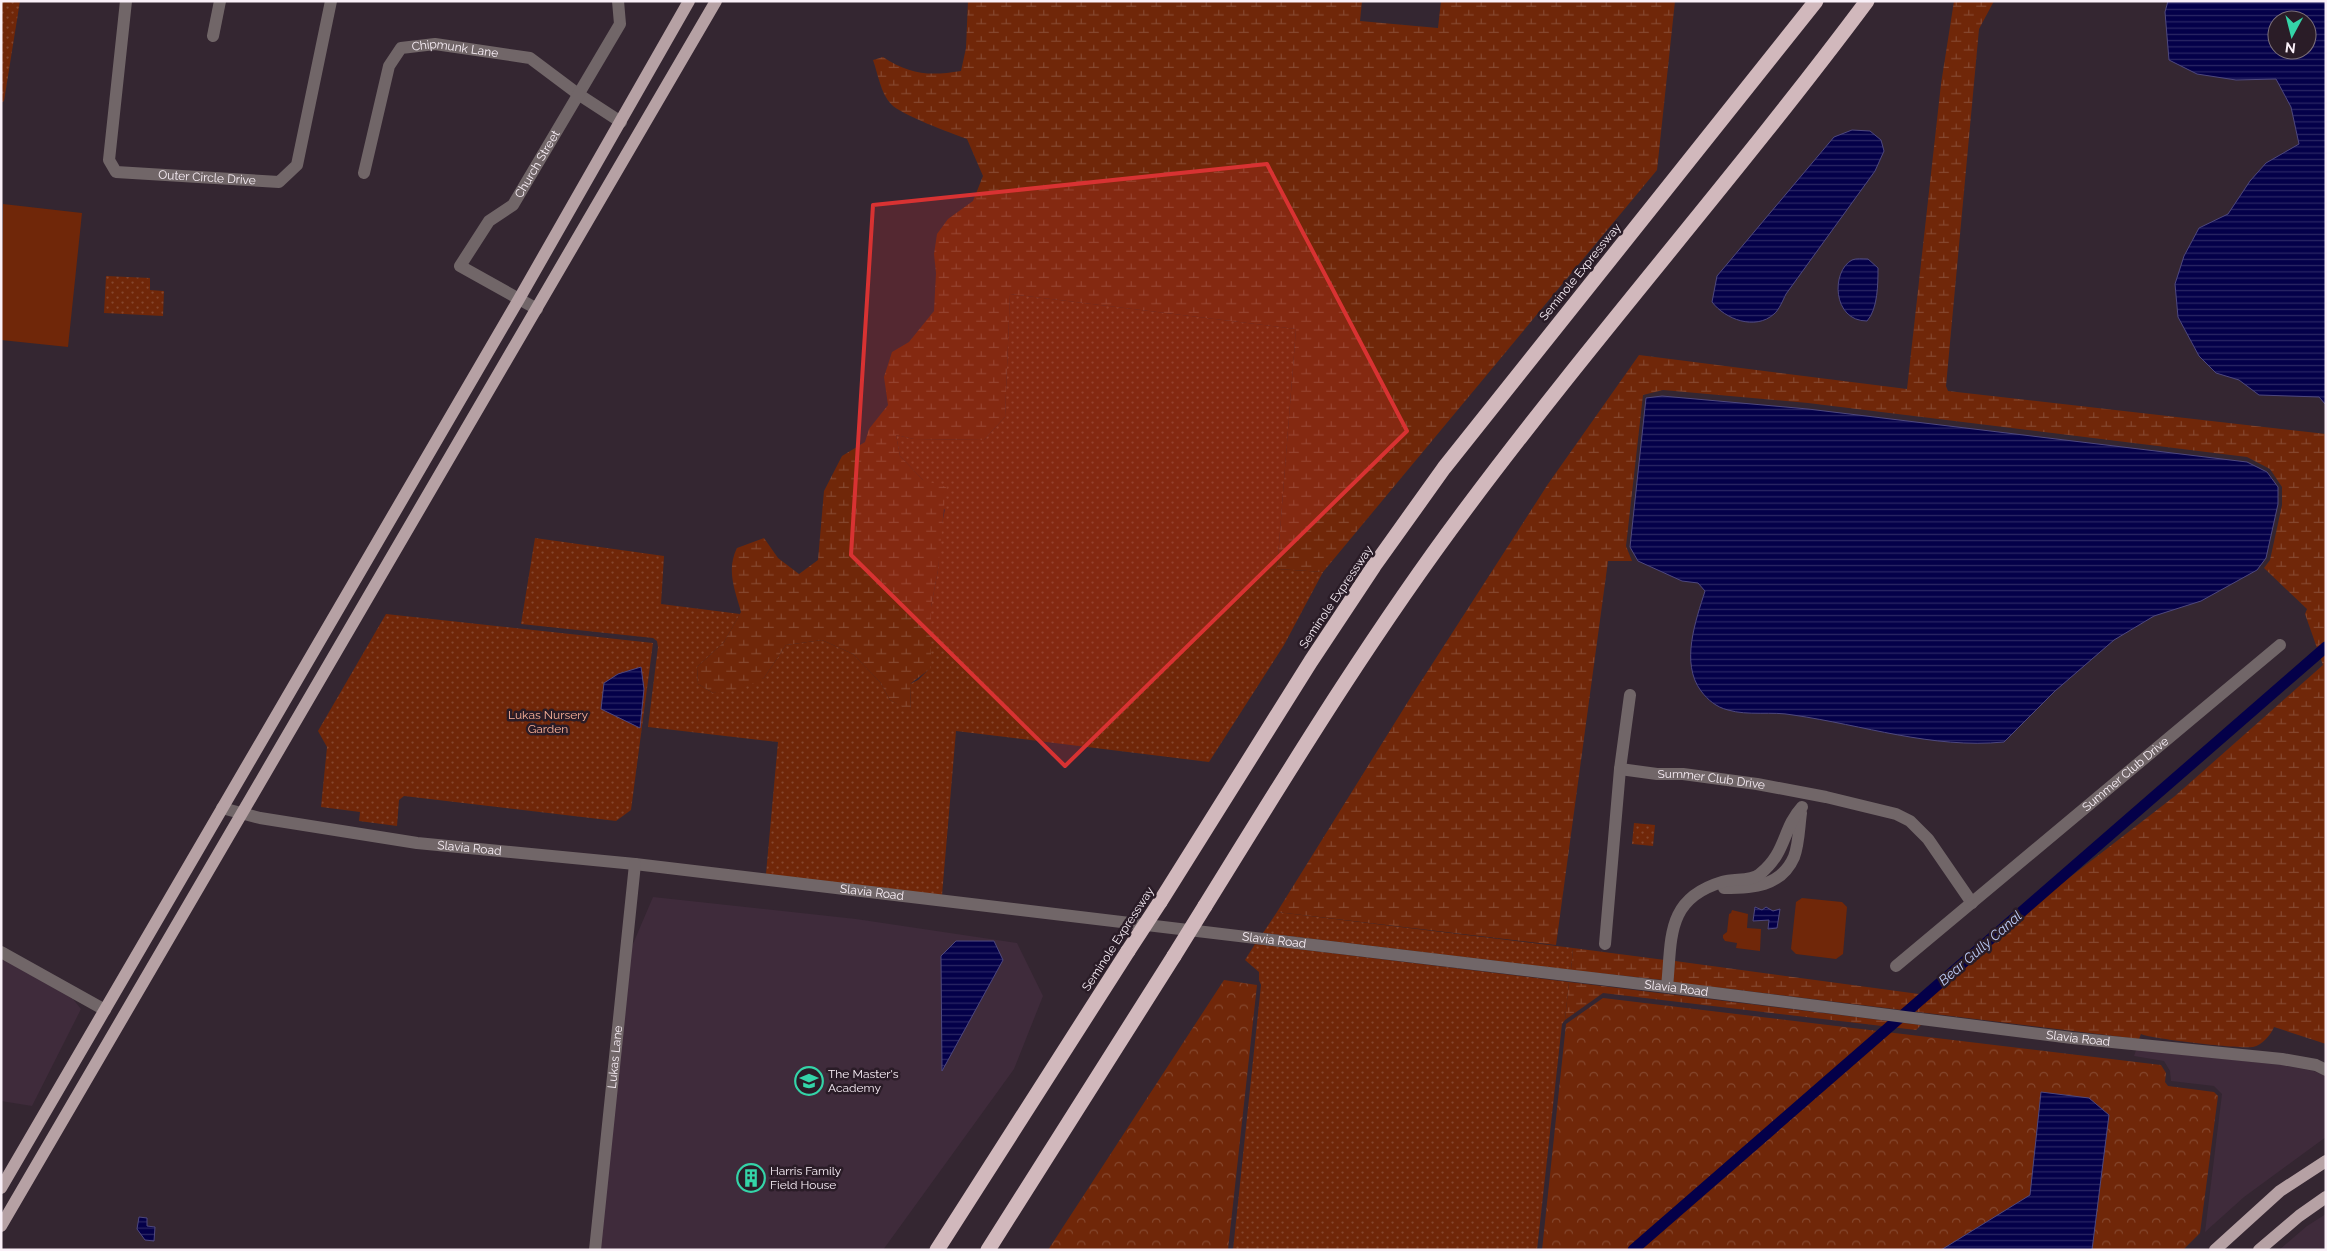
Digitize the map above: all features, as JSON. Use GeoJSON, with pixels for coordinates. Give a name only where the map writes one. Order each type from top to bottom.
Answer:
{"type":"FeatureCollection","features":[{"type":"Feature","properties":{"kind":"highway","name":"Seminole Expressway"},"geometry":{"type":"LineString","coordinates":[[937,1250],[1374,566],[1444,468],[1816,1]]}},
{"type":"Feature","properties":{"kind":"highway"},"geometry":{"type":"LineString","coordinates":[[988,1250],[1359,661],[1464,512],[1544,407],[1765,133],[1867,1]]}},
{"type":"Feature","properties":{"kind":"main road"},"geometry":{"type":"LineString","coordinates":[[1,1226],[716,1]]}},
{"type":"Feature","properties":{"kind":"main road"},"geometry":{"type":"LineString","coordinates":[[1,1188],[520,299],[621,122],[686,2]]}},
{"type":"Feature","properties":{"kind":"main road"},"geometry":{"type":"LineString","coordinates":[[59,1127],[58,1110],[65,1078]]}},
{"type":"Feature","properties":{"kind":"main road"},"geometry":{"type":"LineString","coordinates":[[2215,1250],[2280,1191],[2326,1160]]}},
{"type":"Feature","properties":{"kind":"main road"},"geometry":{"type":"LineString","coordinates":[[2259,1250],[2299,1216],[2326,1197]]}},
{"type":"Feature","properties":{"kind":"street","name":"Outer Circle Drive"},"geometry":{"type":"LineString","coordinates":[[126,1],[109,160],[116,172],[279,182],[298,165],[331,1]]}},
{"type":"Feature","properties":{"kind":"street"},"geometry":{"type":"LineString","coordinates":[[213,36],[220,1]]}},
{"type":"Feature","properties":{"kind":"street","name":"Church Street"},"geometry":{"type":"LineString","coordinates":[[536,309],[460,266],[489,221],[513,205],[620,24],[618,1]]}},
{"type":"Feature","properties":{"kind":"street","name":"Chipmunk Lane"},"geometry":{"type":"LineString","coordinates":[[364,173],[389,66],[401,48],[435,44],[530,58],[578,94],[621,122]]}},
{"type":"Feature","properties":{"kind":"street","name":"Summer Club Drive"},"geometry":{"type":"LineString","coordinates":[[1896,966],[2280,645]]}},
{"type":"Feature","properties":{"kind":"street"},"geometry":{"type":"LineString","coordinates":[[1605,944],[1620,769],[1630,695]]}},
{"type":"Feature","properties":{"kind":"street","name":"Summer Club Drive"},"geometry":{"type":"LineString","coordinates":[[1620,769],[1657,774],[1683,774],[1756,784],[1803,801],[1826,797],[1896,814],[1910,821],[1928,840],[1972,903]]}},
{"type":"Feature","properties":{"kind":"street"},"geometry":{"type":"LineString","coordinates":[[1667,987],[1672,932],[1679,911],[1687,902],[1708,888],[1723,882],[1757,876],[1769,866],[1780,852],[1795,815],[1803,801]]}},
{"type":"Feature","properties":{"kind":"street","name":"Slavia Road"},"geometry":{"type":"LineString","coordinates":[[222,808],[242,814],[417,843],[635,864],[1667,987],[2072,1038],[2282,1059],[2326,1070]]}},
{"type":"Feature","properties":{"kind":"street","name":"Lukas Lane"},"geometry":{"type":"LineString","coordinates":[[595,1250],[635,864]]}},
{"type":"Feature","properties":{"kind":"street"},"geometry":{"type":"LineString","coordinates":[[1,952],[105,1010]]}},
{"type":"Feature","properties":{"kind":"highlighted area"},"geometry":{"type":"Polygon","coordinates":[[[1267,164],[1407,431],[1065,766],[851,555],[873,205],[1267,164]]]}},
{"type":"Feature","properties":{"kind":"shaded area"},"geometry":{"type":"Polygon","coordinates":[[[2168,1],[2326,1],[2326,405],[2319,397],[2259,395],[2239,380],[2216,373],[2199,356],[2178,317],[2175,284],[2184,256],[2199,228],[2228,214],[2250,181],[2266,163],[2299,144],[2291,107],[2276,79],[2236,80],[2197,74],[2169,60],[2165,12],[2168,1]]]}},
{"type":"Feature","properties":{"kind":"shaded area"},"geometry":{"type":"Polygon","coordinates":[[[1852,130],[1870,131],[1881,140],[1884,151],[1875,171],[1786,294],[1774,314],[1758,322],[1749,322],[1732,318],[1724,313],[1712,302],[1717,276],[1834,137],[1852,130]]]}},
{"type":"Feature","properties":{"kind":"shaded area"},"geometry":{"type":"Polygon","coordinates":[[[1868,259],[1878,268],[1878,274],[1875,303],[1871,316],[1867,321],[1855,319],[1847,313],[1841,305],[1838,295],[1838,284],[1845,266],[1852,260],[1868,259]]]}},
{"type":"Feature","properties":{"kind":"shaded area"},"geometry":{"type":"Polygon","coordinates":[[[1662,396],[1808,409],[2247,462],[2267,472],[2278,487],[2278,504],[2266,558],[2257,570],[2201,601],[2154,616],[2114,640],[2055,691],[2004,742],[1950,742],[1898,735],[1793,715],[1736,712],[1713,703],[1701,691],[1695,680],[1691,655],[1692,641],[1705,591],[1698,583],[1682,581],[1638,561],[1630,547],[1646,398],[1662,396]]]}},
{"type":"Feature","properties":{"kind":"shaded area"},"geometry":{"type":"Polygon","coordinates":[[[641,667],[644,689],[640,728],[601,709],[604,683],[618,674],[641,667]]]}},
{"type":"Feature","properties":{"kind":"shaded area","name":"The Master's Academy"},"geometry":{"type":"Polygon","coordinates":[[[653,897],[856,919],[1017,943],[1043,996],[1014,1069],[883,1250],[595,1250],[624,965],[653,897]]]}},
{"type":"Feature","properties":{"kind":"shaded area"},"geometry":{"type":"Polygon","coordinates":[[[1755,907],[1762,910],[1766,907],[1773,911],[1780,909],[1777,928],[1768,929],[1769,920],[1753,921],[1755,907]]]}},
{"type":"Feature","properties":{"kind":"shaded area"},"geometry":{"type":"Polygon","coordinates":[[[956,941],[994,941],[1003,960],[942,1071],[941,956],[956,941]]]}},
{"type":"Feature","properties":{"kind":"shaded area"},"geometry":{"type":"Polygon","coordinates":[[[1,958],[73,999],[81,1009],[32,1106],[1,1101],[1,958]]]}},
{"type":"Feature","properties":{"kind":"shaded area"},"geometry":{"type":"Polygon","coordinates":[[[2136,1050],[2282,1065],[2314,1071],[2326,1076],[2326,1137],[2244,1197],[2205,1232],[2222,1094],[2214,1086],[2171,1081],[2170,1071],[2164,1061],[2134,1056],[2136,1050]]]}},
{"type":"Feature","properties":{"kind":"shaded area"},"geometry":{"type":"Polygon","coordinates":[[[2041,1092],[2089,1098],[2109,1115],[2092,1250],[1941,1250],[2030,1195],[2041,1092]]]}},
{"type":"Feature","properties":{"kind":"shaded area"},"geometry":{"type":"Polygon","coordinates":[[[2326,1214],[2326,1250],[2279,1250],[2307,1226],[2326,1214]]]}},
{"type":"Feature","properties":{"kind":"shaded area"},"geometry":{"type":"Polygon","coordinates":[[[139,1217],[147,1218],[147,1226],[155,1227],[154,1241],[145,1240],[137,1229],[139,1217]]]}},
{"type":"Feature","properties":{"kind":"green space"},"geometry":{"type":"Polygon","coordinates":[[[1,1],[20,1],[4,101],[1,103],[1,1]]]}},
{"type":"Feature","properties":{"kind":"green space"},"geometry":{"type":"Polygon","coordinates":[[[968,1],[1362,1],[1360,21],[1438,28],[1441,1],[1675,1],[1657,170],[1323,572],[1277,569],[1296,329],[1010,294],[1005,417],[984,440],[914,439],[896,435],[900,456],[923,480],[946,487],[938,570],[931,607],[931,668],[910,684],[911,712],[890,700],[880,682],[853,654],[822,640],[786,645],[764,678],[741,689],[713,693],[698,684],[697,667],[724,642],[741,612],[734,588],[732,572],[732,564],[737,548],[764,538],[778,558],[799,574],[818,560],[824,491],[842,456],[865,442],[869,429],[888,405],[884,377],[892,352],[909,342],[934,311],[936,273],[934,254],[937,234],[948,219],[973,201],[983,176],[967,139],[915,118],[891,104],[882,89],[873,60],[883,57],[911,71],[920,73],[961,71],[966,48],[968,1]]]}},
{"type":"Feature","properties":{"kind":"green space"},"geometry":{"type":"Polygon","coordinates":[[[1954,1],[1994,1],[1979,29],[1946,386],[1948,391],[2326,434],[2326,1044],[2274,1027],[2266,1039],[2253,1047],[2231,1047],[2196,1043],[2141,1034],[2139,1039],[1673,982],[1675,961],[1919,994],[2175,796],[2323,665],[2305,614],[2307,609],[2264,568],[2270,560],[2282,505],[2282,487],[2270,469],[2247,457],[1808,403],[1663,390],[1643,395],[1626,546],[1632,561],[1608,561],[1556,945],[1277,912],[1409,700],[1548,484],[1639,355],[1907,389],[1941,84],[1954,1]]]}},
{"type":"Feature","properties":{"kind":"green space"},"geometry":{"type":"Polygon","coordinates":[[[3,204],[82,213],[68,347],[1,340],[3,204]]]}},
{"type":"Feature","properties":{"kind":"green space"},"geometry":{"type":"Polygon","coordinates":[[[106,276],[150,278],[150,290],[164,291],[163,316],[104,313],[106,276]]]}},
{"type":"Feature","properties":{"kind":"green space"},"geometry":{"type":"Polygon","coordinates":[[[1010,294],[1296,329],[1277,569],[1323,572],[1284,645],[1209,762],[956,731],[942,895],[766,874],[778,742],[648,727],[658,647],[657,641],[653,638],[521,624],[535,538],[664,556],[661,604],[740,614],[724,642],[697,667],[698,684],[713,693],[764,678],[786,645],[822,640],[853,654],[880,682],[890,700],[911,711],[910,684],[918,680],[931,667],[931,607],[938,570],[940,533],[945,510],[923,480],[900,456],[896,435],[914,439],[984,440],[1005,417],[1010,294]]]}},
{"type":"Feature","properties":{"kind":"green space","name":"Lukas Nursery Garden"},"geometry":{"type":"Polygon","coordinates":[[[386,614],[653,643],[631,810],[616,821],[404,796],[399,800],[397,826],[359,821],[360,812],[321,807],[327,747],[318,731],[386,614]]]}},
{"type":"Feature","properties":{"kind":"green space"},"geometry":{"type":"Polygon","coordinates":[[[1634,823],[1655,825],[1653,846],[1632,844],[1634,823]]]}},
{"type":"Feature","properties":{"kind":"green space"},"geometry":{"type":"Polygon","coordinates":[[[1802,898],[1842,902],[1847,907],[1843,954],[1836,959],[1796,954],[1791,949],[1796,902],[1802,898]]]}},
{"type":"Feature","properties":{"kind":"green space"},"geometry":{"type":"Polygon","coordinates":[[[1732,910],[1748,914],[1747,928],[1761,929],[1760,951],[1736,948],[1737,943],[1725,941],[1723,935],[1727,932],[1729,914],[1732,910]]]}},
{"type":"Feature","properties":{"kind":"green space"},"geometry":{"type":"Polygon","coordinates":[[[1277,912],[1573,948],[1571,970],[1263,933],[1277,912]]]}},
{"type":"Feature","properties":{"kind":"green space"},"geometry":{"type":"Polygon","coordinates":[[[1255,944],[1569,982],[1565,1020],[1562,1024],[1537,1250],[1233,1250],[1261,985],[1259,972],[1245,960],[1255,944]]]}},
{"type":"Feature","properties":{"kind":"green space"},"geometry":{"type":"Polygon","coordinates":[[[1573,948],[1665,960],[1663,980],[1571,970],[1573,948]]]}},
{"type":"Feature","properties":{"kind":"green space"},"geometry":{"type":"Polygon","coordinates":[[[1224,980],[1257,985],[1228,1250],[1048,1250],[1224,980]]]}},
{"type":"Feature","properties":{"kind":"green space"},"geometry":{"type":"Polygon","coordinates":[[[1569,982],[1921,1025],[1916,1030],[1603,993],[1565,1020],[1569,982]]]}},
{"type":"Feature","properties":{"kind":"green space"},"geometry":{"type":"Polygon","coordinates":[[[1603,998],[2161,1065],[2166,1073],[2165,1082],[2168,1086],[2214,1092],[2218,1096],[2200,1233],[2183,1250],[1542,1250],[1566,1024],[1603,998]]]}},
{"type":"Feature","properties":{"kind":"waterway","name":"Bear Gully Canal"},"geometry":{"type":"LineString","coordinates":[[1633,1250],[2326,647]]}},
{"type":"Feature","properties":{"kind":"place","name":"The Master's Academy"},"geometry":{"type":"Point","coordinates":[809,1081]}},
{"type":"Feature","properties":{"kind":"place","name":"Harris Family Field House"},"geometry":{"type":"Point","coordinates":[751,1178]}}]}
